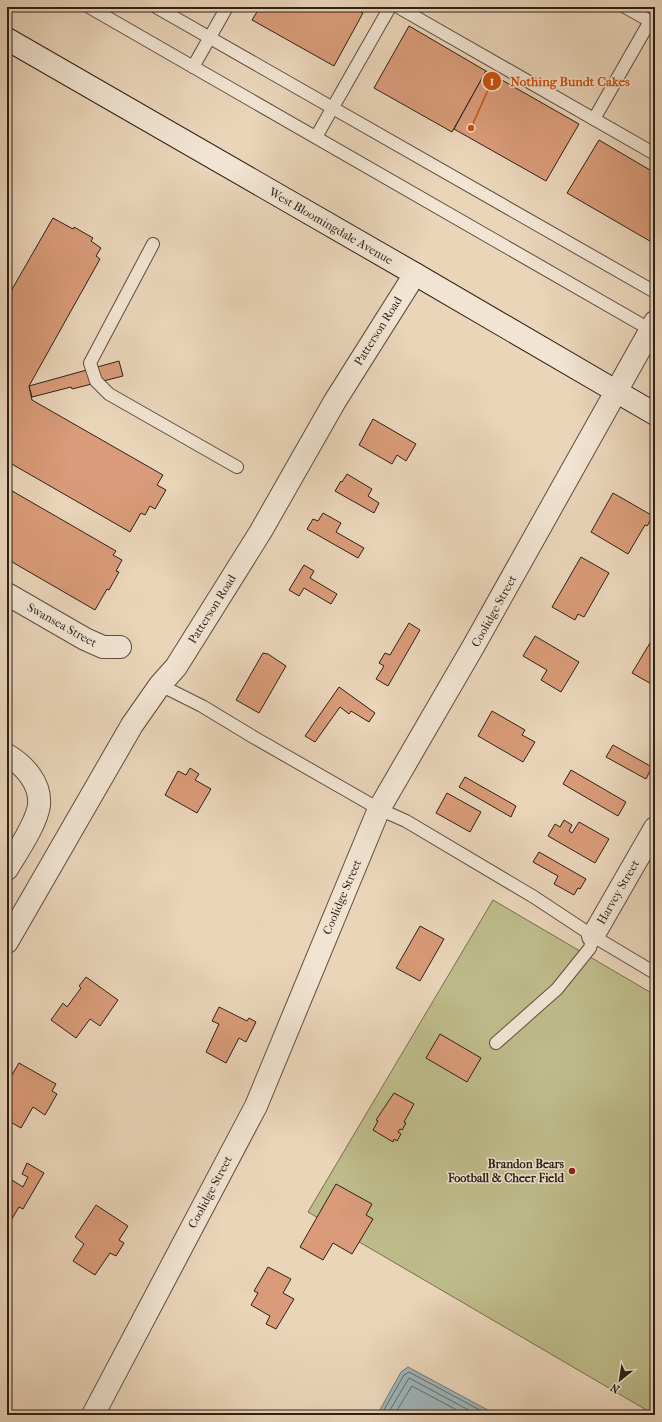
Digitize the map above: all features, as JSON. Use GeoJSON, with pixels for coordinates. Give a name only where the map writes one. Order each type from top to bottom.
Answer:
{"type":"FeatureCollection","features":[{"type":"Feature","properties":{"kind":"street","name":"West Bloomingdale Avenue"},"geometry":{"type":"LineString","coordinates":[[7,39],[655,414]]}},
{"type":"Feature","properties":{"kind":"street","name":"Patterson Road"},"geometry":{"type":"LineString","coordinates":[[7,942],[132,725],[160,685],[176,667],[261,531],[335,401],[415,274]]}},
{"type":"Feature","properties":{"kind":"street","name":"Coolidge Street"},"geometry":{"type":"LineString","coordinates":[[93,1415],[256,1106],[378,809],[473,647],[653,326]]}},
{"type":"Feature","properties":{"kind":"street","name":"Swansea Street"},"geometry":{"type":"LineString","coordinates":[[7,594],[85,639],[103,647],[120,647]]}},
{"type":"Feature","properties":{"kind":"street"},"geometry":{"type":"LineString","coordinates":[[7,755],[18,761],[30,773],[37,788],[39,804],[35,819],[7,869]]}},
{"type":"Feature","properties":{"kind":"street","name":"Harvey Street"},"geometry":{"type":"LineString","coordinates":[[593,936],[655,828]]}},
{"type":"Feature","properties":{"kind":"lane"},"geometry":{"type":"LineString","coordinates":[[89,7],[316,137],[653,326]]}},
{"type":"Feature","properties":{"kind":"lane"},"geometry":{"type":"LineString","coordinates":[[156,7],[655,292]]}},
{"type":"Feature","properties":{"kind":"lane"},"geometry":{"type":"LineString","coordinates":[[193,67],[227,7]]}},
{"type":"Feature","properties":{"kind":"lane"},"geometry":{"type":"LineString","coordinates":[[594,119],[652,23],[625,7]]}},
{"type":"Feature","properties":{"kind":"lane"},"geometry":{"type":"LineString","coordinates":[[316,137],[332,108],[398,8],[655,154]]}},
{"type":"Feature","properties":{"kind":"lane"},"geometry":{"type":"LineString","coordinates":[[153,244],[90,363],[96,381],[109,394],[237,467]]}},
{"type":"Feature","properties":{"kind":"lane"},"geometry":{"type":"LineString","coordinates":[[160,685],[202,706],[378,809],[406,820],[534,897],[593,936],[655,973]]}},
{"type":"Feature","properties":{"kind":"lane"},"geometry":{"type":"LineString","coordinates":[[496,1043],[557,989],[590,948],[593,936]]}},
{"type":"Feature","properties":{"kind":"shaded area"},"geometry":{"type":"Polygon","coordinates":[[[493,900],[655,995],[655,1415],[308,1212],[493,900]]]}},
{"type":"Feature","properties":{"kind":"water"},"geometry":{"type":"Polygon","coordinates":[[[408,1367],[497,1415],[377,1415],[401,1372],[408,1367]]]}},
{"type":"Feature","properties":{"kind":"building"},"geometry":{"type":"Polygon","coordinates":[[[260,7],[352,7],[363,13],[334,66],[252,20],[260,7]]]}},
{"type":"Feature","properties":{"kind":"building"},"geometry":{"type":"Polygon","coordinates":[[[409,26],[486,71],[452,132],[374,88],[409,26]]]}},
{"type":"Feature","properties":{"kind":"building"},"geometry":{"type":"Polygon","coordinates":[[[486,71],[579,124],[546,181],[454,129],[486,71]]]}},
{"type":"Feature","properties":{"kind":"building"},"geometry":{"type":"Polygon","coordinates":[[[599,140],[655,173],[655,244],[567,193],[599,140]]]}},
{"type":"Feature","properties":{"kind":"building"},"geometry":{"type":"Polygon","coordinates":[[[53,218],[73,229],[74,227],[93,238],[91,241],[101,248],[96,256],[100,259],[29,386],[32,400],[163,475],[157,485],[166,490],[155,509],[150,506],[145,515],[141,513],[130,532],[10,463],[7,468],[7,298],[53,218]]]}},
{"type":"Feature","properties":{"kind":"building"},"geometry":{"type":"Polygon","coordinates":[[[119,361],[123,376],[32,397],[29,386],[119,361]]]}},
{"type":"Feature","properties":{"kind":"building"},"geometry":{"type":"Polygon","coordinates":[[[373,419],[416,444],[406,461],[397,455],[392,464],[359,445],[373,419]]]}},
{"type":"Feature","properties":{"kind":"building"},"geometry":{"type":"Polygon","coordinates":[[[347,474],[372,489],[368,496],[379,503],[374,513],[335,491],[347,474]]]}},
{"type":"Feature","properties":{"kind":"building"},"geometry":{"type":"Polygon","coordinates":[[[7,488],[116,551],[113,555],[122,560],[116,571],[119,572],[95,610],[7,559],[7,488]]]}},
{"type":"Feature","properties":{"kind":"building"},"geometry":{"type":"Polygon","coordinates":[[[613,493],[653,516],[647,526],[645,525],[628,554],[591,532],[613,493]]]}},
{"type":"Feature","properties":{"kind":"building"},"geometry":{"type":"Polygon","coordinates":[[[323,513],[341,523],[336,532],[364,548],[358,558],[307,529],[313,519],[318,521],[323,513]]]}},
{"type":"Feature","properties":{"kind":"building"},"geometry":{"type":"Polygon","coordinates":[[[581,557],[609,573],[584,617],[578,614],[575,620],[552,607],[581,557]]]}},
{"type":"Feature","properties":{"kind":"building"},"geometry":{"type":"Polygon","coordinates":[[[304,565],[314,571],[310,578],[337,594],[331,604],[304,588],[299,596],[289,590],[304,565]]]}},
{"type":"Feature","properties":{"kind":"building"},"geometry":{"type":"Polygon","coordinates":[[[409,623],[420,630],[388,686],[376,679],[384,666],[379,663],[385,653],[390,655],[409,623]]]}},
{"type":"Feature","properties":{"kind":"building"},"geometry":{"type":"Polygon","coordinates":[[[535,636],[579,662],[561,692],[541,680],[547,670],[523,656],[535,636]]]}},
{"type":"Feature","properties":{"kind":"building"},"geometry":{"type":"Polygon","coordinates":[[[653,638],[655,639],[655,686],[632,673],[653,638]]]}},
{"type":"Feature","properties":{"kind":"building"},"geometry":{"type":"Polygon","coordinates":[[[263,653],[268,654],[286,666],[259,713],[236,700],[263,653]]]}},
{"type":"Feature","properties":{"kind":"building"},"geometry":{"type":"Polygon","coordinates":[[[339,687],[375,713],[369,722],[351,711],[349,714],[340,707],[315,742],[305,736],[339,687]]]}},
{"type":"Feature","properties":{"kind":"building"},"geometry":{"type":"Polygon","coordinates":[[[492,711],[525,730],[522,735],[535,742],[523,762],[478,736],[492,711]]]}},
{"type":"Feature","properties":{"kind":"building"},"geometry":{"type":"Polygon","coordinates":[[[613,745],[652,767],[646,779],[606,757],[613,745]]]}},
{"type":"Feature","properties":{"kind":"building"},"geometry":{"type":"Polygon","coordinates":[[[190,768],[199,774],[195,780],[211,789],[197,813],[165,795],[178,771],[186,775],[190,768]]]}},
{"type":"Feature","properties":{"kind":"building"},"geometry":{"type":"Polygon","coordinates":[[[571,770],[626,802],[618,816],[563,784],[571,770]]]}},
{"type":"Feature","properties":{"kind":"building"},"geometry":{"type":"Polygon","coordinates":[[[465,777],[516,806],[511,817],[459,787],[465,777]]]}},
{"type":"Feature","properties":{"kind":"building"},"geometry":{"type":"Polygon","coordinates":[[[447,793],[481,812],[470,832],[436,813],[447,793]]]}},
{"type":"Feature","properties":{"kind":"building"},"geometry":{"type":"Polygon","coordinates":[[[564,820],[572,825],[569,831],[572,833],[579,822],[609,839],[595,863],[548,836],[555,824],[560,827],[564,820]]]}},
{"type":"Feature","properties":{"kind":"building"},"geometry":{"type":"Polygon","coordinates":[[[539,852],[586,879],[574,895],[554,884],[558,876],[533,862],[539,852]]]}},
{"type":"Feature","properties":{"kind":"building"},"geometry":{"type":"Polygon","coordinates":[[[420,926],[444,939],[420,981],[396,968],[420,926]]]}},
{"type":"Feature","properties":{"kind":"building"},"geometry":{"type":"Polygon","coordinates":[[[86,977],[118,1000],[100,1026],[90,1019],[76,1038],[51,1020],[63,1003],[67,1007],[81,988],[79,986],[86,977]]]}},
{"type":"Feature","properties":{"kind":"building"},"geometry":{"type":"Polygon","coordinates":[[[219,1007],[247,1021],[249,1018],[256,1022],[246,1042],[239,1038],[226,1063],[206,1052],[219,1024],[212,1021],[219,1007]]]}},
{"type":"Feature","properties":{"kind":"building"},"geometry":{"type":"Polygon","coordinates":[[[440,1034],[481,1058],[467,1082],[426,1058],[440,1034]]]}},
{"type":"Feature","properties":{"kind":"building"},"geometry":{"type":"Polygon","coordinates":[[[19,1063],[56,1084],[52,1091],[57,1094],[45,1115],[33,1107],[21,1128],[7,1120],[7,1083],[19,1063]]]}},
{"type":"Feature","properties":{"kind":"building"},"geometry":{"type":"Polygon","coordinates":[[[394,1093],[414,1104],[404,1122],[406,1123],[402,1130],[400,1129],[398,1132],[401,1134],[397,1141],[394,1139],[393,1142],[373,1130],[378,1121],[376,1120],[394,1093]]]}},
{"type":"Feature","properties":{"kind":"building"},"geometry":{"type":"Polygon","coordinates":[[[27,1163],[44,1173],[23,1209],[19,1207],[7,1227],[7,1177],[23,1187],[28,1177],[22,1174],[27,1163]]]}},
{"type":"Feature","properties":{"kind":"building"},"geometry":{"type":"Polygon","coordinates":[[[336,1184],[372,1204],[366,1215],[373,1219],[352,1254],[333,1243],[323,1260],[300,1247],[336,1184]]]}},
{"type":"Feature","properties":{"kind":"building"},"geometry":{"type":"Polygon","coordinates":[[[96,1205],[128,1226],[119,1240],[124,1243],[116,1256],[110,1253],[95,1275],[73,1261],[84,1244],[75,1237],[96,1205]]]}},
{"type":"Feature","properties":{"kind":"building"},"geometry":{"type":"Polygon","coordinates":[[[268,1267],[291,1279],[283,1293],[294,1299],[276,1329],[266,1324],[270,1316],[251,1305],[258,1293],[254,1291],[268,1267]]]}},
{"type":"Feature","properties":{"kind":"place","name":"Nothing Bundt Cakes"},"geometry":{"type":"Point","coordinates":[471,128]}},
{"type":"Feature","properties":{"kind":"place","name":"Brandon Bears Football & Cheer Field"},"geometry":{"type":"Point","coordinates":[572,1171]}}]}
